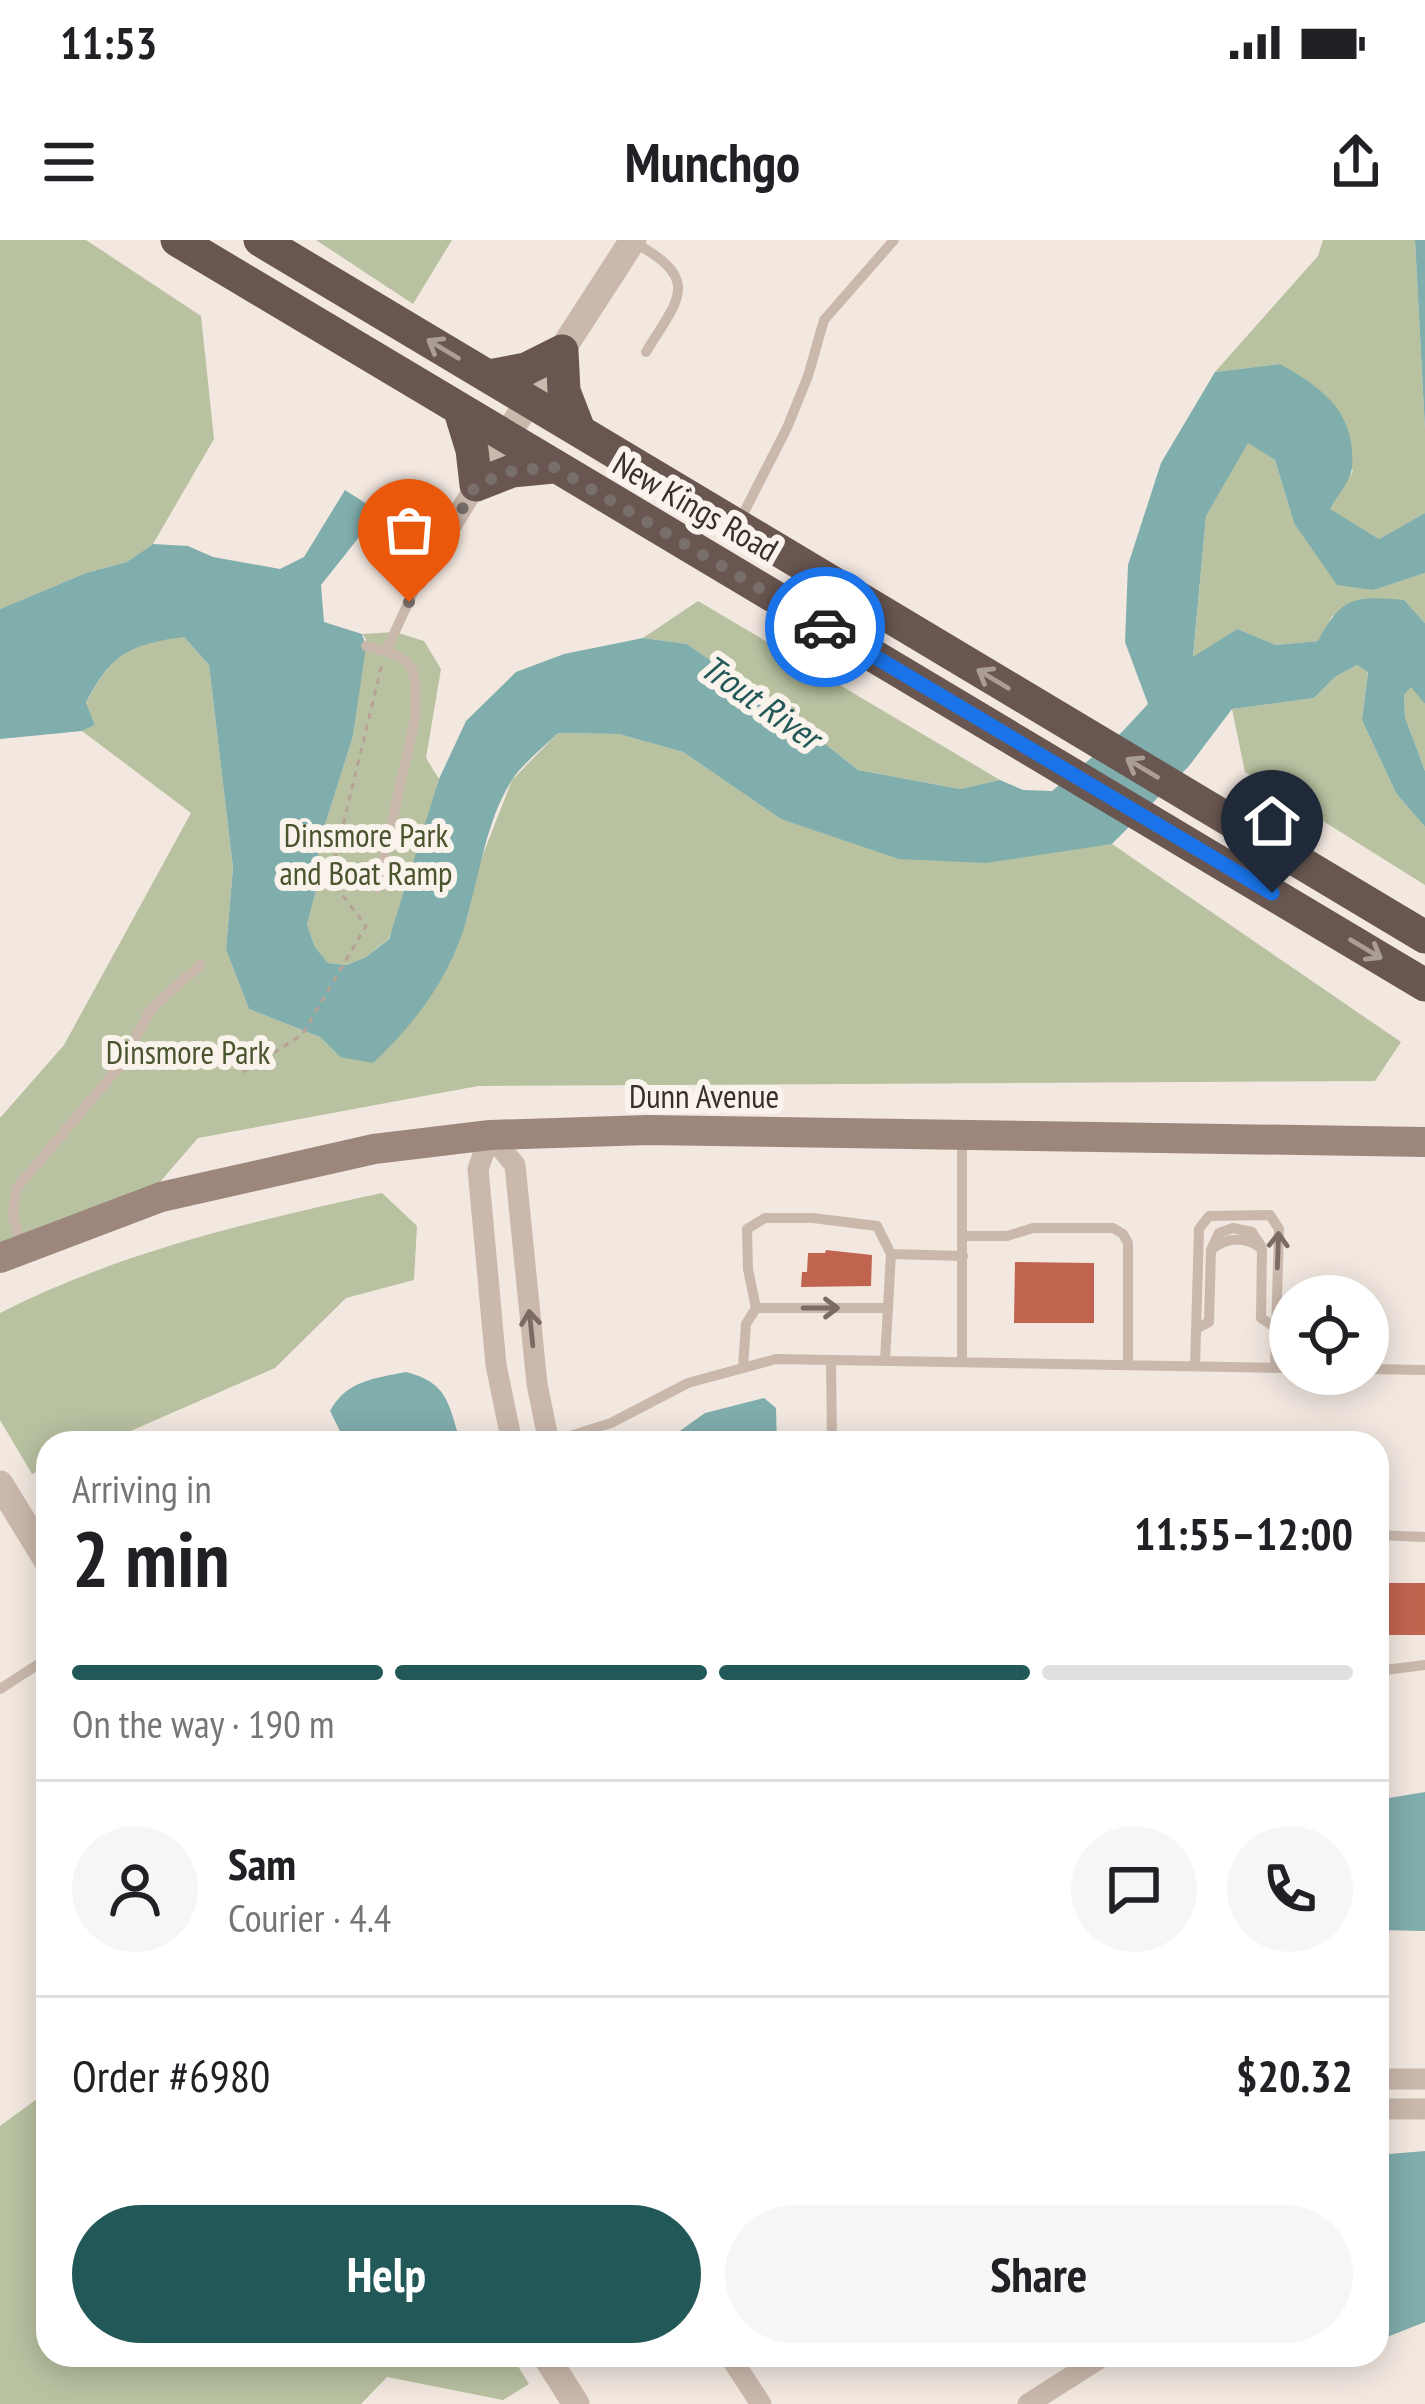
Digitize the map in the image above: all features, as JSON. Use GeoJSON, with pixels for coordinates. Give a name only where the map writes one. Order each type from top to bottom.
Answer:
{"type":"FeatureCollection","features":[{"type":"Feature","properties":{"kind":"highway","name":"New Kings Road"},"geometry":{"type":"LineString","coordinates":[[177,240],[1425,985]]}},
{"type":"Feature","properties":{"kind":"highway","name":"New Kings Road"},"geometry":{"type":"LineString","coordinates":[[260,240],[1425,937]]}},
{"type":"Feature","properties":{"kind":"highway"},"geometry":{"type":"LineString","coordinates":[[489,376],[526,369],[562,351],[564,391],[579,430]]}},
{"type":"Feature","properties":{"kind":"highway"},"geometry":{"type":"LineString","coordinates":[[460,411],[476,485],[512,471],[554,467]]}},
{"type":"Feature","properties":{"kind":"main road","name":"Dunn Avenue"},"geometry":{"type":"LineString","coordinates":[[12,1253],[161,1197],[374,1149],[490,1135],[648,1130],[962,1132],[1425,1142]]}},
{"type":"Feature","properties":{"kind":"street"},"geometry":{"type":"LineString","coordinates":[[422,573],[633,241]]}},
{"type":"Feature","properties":{"kind":"street"},"geometry":{"type":"LineString","coordinates":[[490,1135],[515,1165],[546,1431]]}},
{"type":"Feature","properties":{"kind":"street"},"geometry":{"type":"LineString","coordinates":[[490,1135],[478,1169],[496,1365],[510,1431]]}},
{"type":"Feature","properties":{"kind":"street"},"geometry":{"type":"LineString","coordinates":[[0,1484],[36,1542]]}},
{"type":"Feature","properties":{"kind":"street"},"geometry":{"type":"LineString","coordinates":[[1389,2079],[1425,2078]]}},
{"type":"Feature","properties":{"kind":"street"},"geometry":{"type":"LineString","coordinates":[[1389,2110],[1425,2108]]}},
{"type":"Feature","properties":{"kind":"street"},"geometry":{"type":"LineString","coordinates":[[553,2367],[576,2404]]}},
{"type":"Feature","properties":{"kind":"street"},"geometry":{"type":"LineString","coordinates":[[737,2367],[761,2404]]}},
{"type":"Feature","properties":{"kind":"street"},"geometry":{"type":"LineString","coordinates":[[1028,2404],[1086,2367]]}},
{"type":"Feature","properties":{"kind":"lane"},"geometry":{"type":"LineString","coordinates":[[737,525],[787,428],[824,320],[894,240]]}},
{"type":"Feature","properties":{"kind":"lane"},"geometry":{"type":"LineString","coordinates":[[633,241],[670,265],[679,285],[668,319],[646,352]]}},
{"type":"Feature","properties":{"kind":"lane"},"geometry":{"type":"LineString","coordinates":[[386,651],[422,573]]}},
{"type":"Feature","properties":{"kind":"lane"},"geometry":{"type":"LineString","coordinates":[[366,646],[404,655],[411,666],[415,719],[377,888]]}},
{"type":"Feature","properties":{"kind":"lane"},"geometry":{"type":"LineString","coordinates":[[12,1253],[16,1189],[123,1062],[151,1009],[200,965]]}},
{"type":"Feature","properties":{"kind":"lane"},"geometry":{"type":"LineString","coordinates":[[962,1132],[962,1361]]}},
{"type":"Feature","properties":{"kind":"lane"},"geometry":{"type":"LineString","coordinates":[[1195,1366],[1199,1229],[1209,1216],[1270,1216],[1276,1220],[1276,1275]]}},
{"type":"Feature","properties":{"kind":"lane"},"geometry":{"type":"LineString","coordinates":[[743,1366],[746,1324],[756,1308],[748,1269],[748,1228],[765,1218],[877,1226],[891,1254],[886,1360]]}},
{"type":"Feature","properties":{"kind":"lane"},"geometry":{"type":"LineString","coordinates":[[963,1236],[1007,1236],[1033,1228],[1113,1228],[1123,1234],[1129,1243],[1129,1365]]}},
{"type":"Feature","properties":{"kind":"lane"},"geometry":{"type":"LineString","coordinates":[[1196,1330],[1209,1322],[1211,1250],[1224,1240],[1252,1242],[1262,1249],[1261,1318],[1269,1323]]}},
{"type":"Feature","properties":{"kind":"lane"},"geometry":{"type":"LineString","coordinates":[[891,1254],[963,1256]]}},
{"type":"Feature","properties":{"kind":"lane"},"geometry":{"type":"LineString","coordinates":[[756,1308],[886,1307]]}},
{"type":"Feature","properties":{"kind":"lane"},"geometry":{"type":"LineString","coordinates":[[586,1431],[688,1383],[776,1359],[1269,1367]]}},
{"type":"Feature","properties":{"kind":"lane"},"geometry":{"type":"LineString","coordinates":[[831,1360],[832,1431]]}},
{"type":"Feature","properties":{"kind":"lane"},"geometry":{"type":"LineString","coordinates":[[1389,1369],[1425,1370]]}},
{"type":"Feature","properties":{"kind":"lane"},"geometry":{"type":"LineString","coordinates":[[1389,1536],[1425,1537]]}},
{"type":"Feature","properties":{"kind":"lane"},"geometry":{"type":"LineString","coordinates":[[1389,1670],[1425,1665]]}},
{"type":"Feature","properties":{"kind":"lane"},"geometry":{"type":"LineString","coordinates":[[0,1689],[36,1666]]}},
{"type":"Feature","properties":{"kind":"path"},"geometry":{"type":"LineString","coordinates":[[243,1072],[302,1035],[366,926],[330,879],[386,651]]}},
{"type":"Feature","properties":{"kind":"green space"},"geometry":{"type":"Polygon","coordinates":[[[0,240],[86,240],[201,316],[214,439],[153,544],[127,562],[86,573],[0,609],[0,240]]]}},
{"type":"Feature","properties":{"kind":"green space"},"geometry":{"type":"Polygon","coordinates":[[[316,240],[452,240],[413,304],[316,240]]]}},
{"type":"Feature","properties":{"kind":"green space"},"geometry":{"type":"Polygon","coordinates":[[[1323,240],[1415,240],[1425,513],[1379,539],[1329,509],[1353,471],[1280,364],[1215,372],[1318,256],[1323,240]]]}},
{"type":"Feature","properties":{"kind":"green space"},"geometry":{"type":"Polygon","coordinates":[[[1248,442],[1275,460],[1294,523],[1374,590],[1425,573],[1425,623],[1404,600],[1332,616],[1319,641],[1276,645],[1237,629],[1193,659],[1206,516],[1248,442]]]}},
{"type":"Feature","properties":{"kind":"green space"},"geometry":{"type":"Polygon","coordinates":[[[698,601],[1000,780],[960,789],[858,770],[687,644],[643,638],[698,601]]]}},
{"type":"Feature","properties":{"kind":"green space","name":"Dinsmore Park and Boat Ramp"},"geometry":{"type":"Polygon","coordinates":[[[395,632],[424,641],[441,669],[426,758],[439,779],[388,939],[347,965],[328,963],[315,947],[307,925],[320,875],[318,847],[353,736],[366,639],[362,634],[395,632]]]}},
{"type":"Feature","properties":{"kind":"green space","name":"Dinsmore Park"},"geometry":{"type":"Polygon","coordinates":[[[183,636],[209,665],[233,868],[226,948],[249,1009],[320,1037],[340,1057],[467,919],[480,862],[512,780],[558,733],[619,734],[683,752],[781,819],[1055,850],[1112,844],[1401,1042],[1375,1081],[478,1086],[198,1138],[159,1183],[0,1243],[0,1118],[64,1045],[191,813],[82,731],[95,725],[86,704],[104,673],[124,654],[183,636]]]}},
{"type":"Feature","properties":{"kind":"green space"},"geometry":{"type":"Polygon","coordinates":[[[1357,665],[1368,671],[1362,720],[1396,793],[1425,827],[1425,885],[1245,772],[1232,709],[1314,698],[1335,677],[1357,665]]]}},
{"type":"Feature","properties":{"kind":"green space"},"geometry":{"type":"Polygon","coordinates":[[[1411,686],[1425,704],[1425,771],[1405,717],[1404,695],[1411,686]]]}},
{"type":"Feature","properties":{"kind":"green space"},"geometry":{"type":"Polygon","coordinates":[[[382,1193],[417,1226],[414,1280],[346,1298],[275,1368],[131,1431],[36,1431],[36,1472],[32,1474],[0,1420],[0,1313],[92,1272],[235,1227],[382,1193]]]}},
{"type":"Feature","properties":{"kind":"green space"},"geometry":{"type":"Polygon","coordinates":[[[36,2100],[36,2367],[518,2367],[529,2384],[503,2400],[387,2377],[361,2404],[0,2404],[0,2126],[36,2100]]]}},
{"type":"Feature","properties":{"kind":"water"},"geometry":{"type":"Polygon","coordinates":[[[1415,240],[1425,240],[1425,429],[1415,240]]]}},
{"type":"Feature","properties":{"kind":"water","name":"Trout River"},"geometry":{"type":"Polygon","coordinates":[[[1280,364],[1322,392],[1348,431],[1351,472],[1330,509],[1379,539],[1425,513],[1425,573],[1374,590],[1337,585],[1294,523],[1275,460],[1248,443],[1206,516],[1193,657],[1237,629],[1276,645],[1318,641],[1335,615],[1352,602],[1404,600],[1425,623],[1425,704],[1411,687],[1404,695],[1405,717],[1425,771],[1425,827],[1396,793],[1362,720],[1368,672],[1357,665],[1335,677],[1314,698],[1232,709],[1189,766],[1112,844],[986,863],[899,859],[781,819],[683,752],[619,734],[558,733],[522,768],[503,795],[461,936],[443,976],[404,1031],[373,1063],[340,1057],[320,1037],[249,1009],[226,949],[233,868],[209,665],[184,637],[149,643],[114,662],[86,703],[95,725],[82,731],[0,739],[0,609],[86,573],[127,562],[153,544],[188,546],[213,557],[280,569],[304,557],[345,490],[379,512],[321,585],[324,622],[362,634],[366,646],[353,736],[318,847],[320,875],[307,925],[315,947],[328,963],[347,965],[389,939],[439,779],[466,721],[516,672],[564,654],[643,638],[687,644],[858,770],[960,789],[1000,780],[1023,790],[1052,791],[1148,704],[1125,642],[1128,565],[1161,463],[1215,372],[1280,364]]]}},
{"type":"Feature","properties":{"kind":"water"},"geometry":{"type":"Polygon","coordinates":[[[406,1372],[431,1382],[445,1397],[457,1431],[340,1431],[330,1411],[337,1401],[362,1382],[406,1372]]]}},
{"type":"Feature","properties":{"kind":"water"},"geometry":{"type":"Polygon","coordinates":[[[764,1398],[776,1408],[777,1431],[680,1431],[705,1413],[764,1398]]]}},
{"type":"Feature","properties":{"kind":"water"},"geometry":{"type":"Polygon","coordinates":[[[1425,1792],[1425,1931],[1389,1930],[1389,1798],[1425,1792]]]}},
{"type":"Feature","properties":{"kind":"water"},"geometry":{"type":"Polygon","coordinates":[[[1425,2151],[1425,2322],[1389,2336],[1389,2154],[1425,2151]]]}},
{"type":"Feature","properties":{"kind":"building"},"geometry":{"type":"Polygon","coordinates":[[[808,1253],[872,1255],[871,1286],[801,1287],[808,1253]]]}},
{"type":"Feature","properties":{"kind":"building"},"geometry":{"type":"Polygon","coordinates":[[[1015,1262],[1094,1263],[1094,1323],[1014,1323],[1015,1262]]]}},
{"type":"Feature","properties":{"kind":"building"},"geometry":{"type":"Polygon","coordinates":[[[1389,1583],[1425,1583],[1425,1635],[1389,1635],[1389,1583]]]}},
{"type":"Feature","properties":{"kind":"way so far"},"geometry":{"type":"LineString","coordinates":[[409,602],[476,485],[512,471],[554,467],[825,627]]}},
{"type":"Feature","properties":{"kind":"route"},"geometry":{"type":"LineString","coordinates":[[825,627],[1272,893]]}}]}
